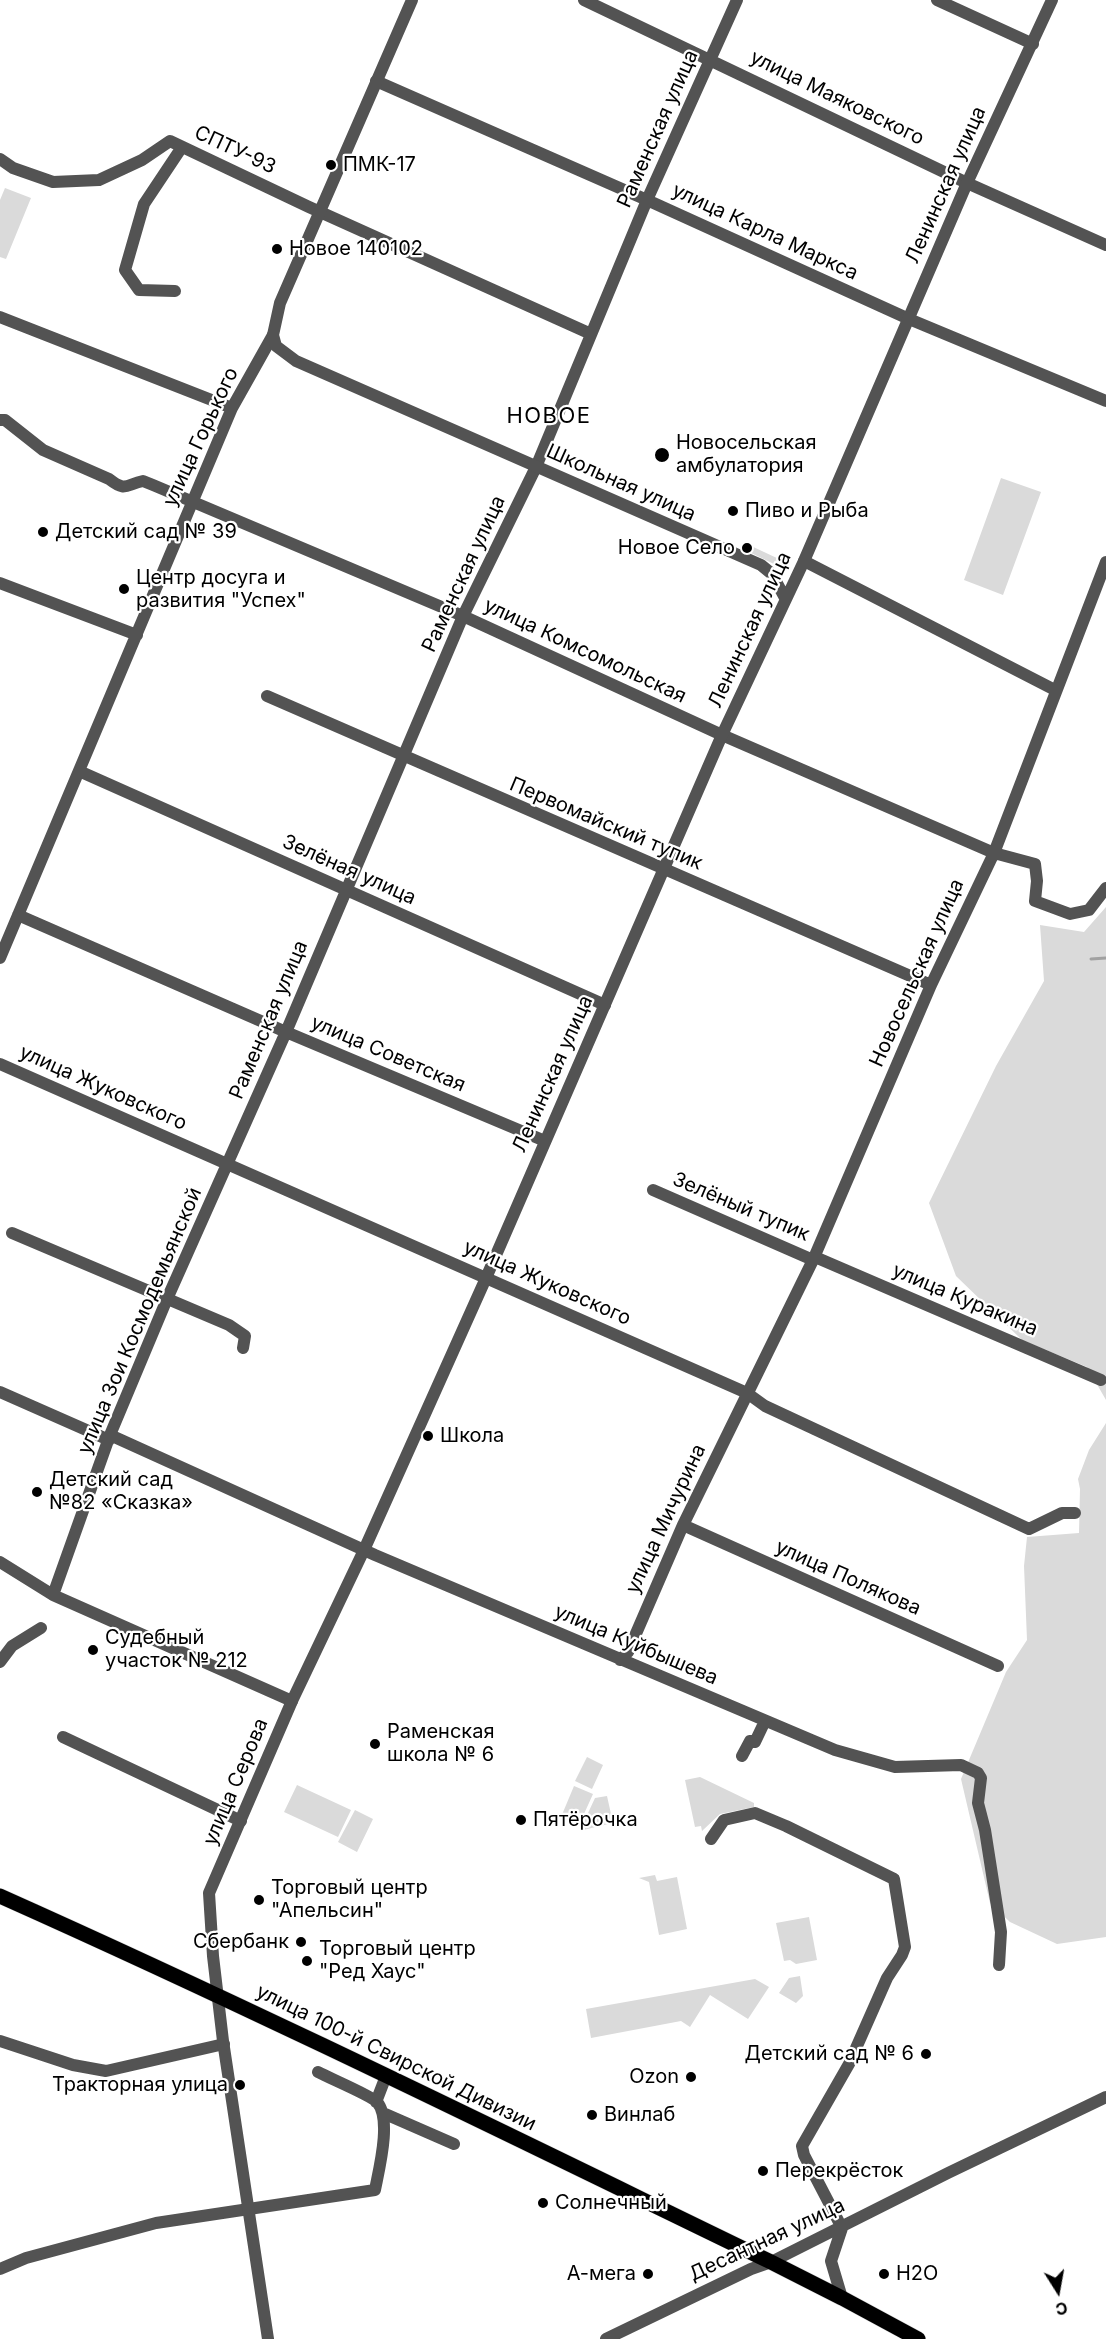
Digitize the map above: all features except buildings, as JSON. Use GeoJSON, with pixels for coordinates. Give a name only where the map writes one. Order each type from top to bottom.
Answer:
{"type":"FeatureCollection","features":[{"type":"Feature","properties":{"kind":"main road","name":"улица 100-й Свирской Дивизии"},"geometry":{"type":"LineString","coordinates":[[0,1896],[218,1995],[386,2076],[771,2262],[918,2339]]}},
{"type":"Feature","properties":{"kind":"street","name":"улица Горького"},"geometry":{"type":"LineString","coordinates":[[0,958],[232,408],[273,334],[280,303],[412,0]]}},
{"type":"Feature","properties":{"kind":"street","name":"улица Маяковского"},"geometry":{"type":"LineString","coordinates":[[584,0],[967,183],[1106,245]]}},
{"type":"Feature","properties":{"kind":"street","name":"Раменская улица"},"geometry":{"type":"LineString","coordinates":[[227,1164],[286,1032],[463,616],[536,467],[647,200],[737,0]]}},
{"type":"Feature","properties":{"kind":"street"},"geometry":{"type":"LineString","coordinates":[[937,0],[1033,44]]}},
{"type":"Feature","properties":{"kind":"street","name":"Ленинская улица"},"geometry":{"type":"LineString","coordinates":[[486,1278],[722,735],[804,561],[967,183],[1052,0]]}},
{"type":"Feature","properties":{"kind":"street","name":"улица Карла Маркса"},"geometry":{"type":"LineString","coordinates":[[376,81],[647,200],[909,319],[1106,401]]}},
{"type":"Feature","properties":{"kind":"street","name":"СПТУ-93"},"geometry":{"type":"LineString","coordinates":[[0,159],[14,168],[53,182],[99,180],[141,160],[170,141],[320,212],[591,334]]}},
{"type":"Feature","properties":{"kind":"street"},"geometry":{"type":"LineString","coordinates":[[175,291],[139,290],[125,270],[144,204],[182,147]]}},
{"type":"Feature","properties":{"kind":"street"},"geometry":{"type":"LineString","coordinates":[[0,317],[232,408]]}},
{"type":"Feature","properties":{"kind":"street","name":"Школьная улица"},"geometry":{"type":"LineString","coordinates":[[273,334],[276,346],[296,361],[761,565],[772,574],[786,598]]}},
{"type":"Feature","properties":{"kind":"street","name":"улица Комсомольская"},"geometry":{"type":"LineString","coordinates":[[0,420],[5,420],[43,450],[109,479],[117,486],[123,488],[143,481],[463,616],[722,735],[994,853],[1035,864],[1037,881],[1035,901],[1070,914],[1089,910],[1106,888]]}},
{"type":"Feature","properties":{"kind":"street"},"geometry":{"type":"LineString","coordinates":[[804,561],[1055,690]]}},
{"type":"Feature","properties":{"kind":"street","name":"Новосельская улица"},"geometry":{"type":"LineString","coordinates":[[747,1393],[814,1258],[931,985],[994,853],[1106,562]]}},
{"type":"Feature","properties":{"kind":"street"},"geometry":{"type":"LineString","coordinates":[[0,583],[136,635]]}},
{"type":"Feature","properties":{"kind":"street","name":"Первомайский тупик"},"geometry":{"type":"LineString","coordinates":[[267,696],[931,985]]}},
{"type":"Feature","properties":{"kind":"street","name":"Зелёная улица"},"geometry":{"type":"LineString","coordinates":[[79,771],[605,1005]]}},
{"type":"Feature","properties":{"kind":"street","name":"улица Советская"},"geometry":{"type":"LineString","coordinates":[[18,915],[286,1032],[545,1141]]}},
{"type":"Feature","properties":{"kind":"street","name":"улица Жуковского"},"geometry":{"type":"LineString","coordinates":[[0,1064],[747,1393],[765,1406],[1029,1529],[1062,1513],[1075,1513]]}},
{"type":"Feature","properties":{"kind":"street","name":"улица Зои Космодемьянской"},"geometry":{"type":"LineString","coordinates":[[53,1595],[109,1438],[227,1164]]}},
{"type":"Feature","properties":{"kind":"street","name":"Зелёный тупик"},"geometry":{"type":"LineString","coordinates":[[653,1190],[814,1258]]}},
{"type":"Feature","properties":{"kind":"street"},"geometry":{"type":"LineString","coordinates":[[12,1233],[229,1325],[245,1336],[243,1348]]}},
{"type":"Feature","properties":{"kind":"street","name":"улица Куракина"},"geometry":{"type":"LineString","coordinates":[[814,1258],[1101,1380]]}},
{"type":"Feature","properties":{"kind":"street","name":"улица Серова"},"geometry":{"type":"LineString","coordinates":[[268,2339],[224,2044],[209,1893],[292,1701],[364,1550],[486,1278]]}},
{"type":"Feature","properties":{"kind":"street"},"geometry":{"type":"LineString","coordinates":[[0,1392],[109,1438]]}},
{"type":"Feature","properties":{"kind":"street","name":"улица Мичурина"},"geometry":{"type":"LineString","coordinates":[[620,1660],[628,1652],[683,1526],[747,1393]]}},
{"type":"Feature","properties":{"kind":"street","name":"улица Куйбышева"},"geometry":{"type":"LineString","coordinates":[[109,1438],[620,1660],[836,1750],[894,1767],[962,1765],[978,1773],[981,1779],[978,1803],[985,1830],[1001,1932],[999,1965]]}},
{"type":"Feature","properties":{"kind":"street","name":"улица Полякова"},"geometry":{"type":"LineString","coordinates":[[683,1526],[998,1666]]}},
{"type":"Feature","properties":{"kind":"street"},"geometry":{"type":"LineString","coordinates":[[0,1562],[53,1595],[292,1701]]}},
{"type":"Feature","properties":{"kind":"street"},"geometry":{"type":"LineString","coordinates":[[0,1662],[12,1646],[40,1628]]}},
{"type":"Feature","properties":{"kind":"street"},"geometry":{"type":"LineString","coordinates":[[742,1756],[750,1741],[755,1742],[765,1720]]}},
{"type":"Feature","properties":{"kind":"street"},"geometry":{"type":"LineString","coordinates":[[63,1737],[241,1821]]}},
{"type":"Feature","properties":{"kind":"street"},"geometry":{"type":"LineString","coordinates":[[711,1839],[724,1820],[755,1814],[786,1826],[894,1879],[905,1940],[902,1955],[887,1978],[849,2064],[802,2146],[804,2155],[842,2228],[831,2261],[842,2298]]}},
{"type":"Feature","properties":{"kind":"street"},"geometry":{"type":"LineString","coordinates":[[0,2041],[73,2065],[106,2071],[224,2044]]}},
{"type":"Feature","properties":{"kind":"street"},"geometry":{"type":"LineString","coordinates":[[0,2269],[26,2258],[156,2223],[375,2190],[384,2130],[383,2114],[376,2102],[318,2072]]}},
{"type":"Feature","properties":{"kind":"street"},"geometry":{"type":"LineString","coordinates":[[376,2102],[386,2076]]}},
{"type":"Feature","properties":{"kind":"street","name":"Десантная улица"},"geometry":{"type":"LineString","coordinates":[[606,2339],[842,2228],[948,2173],[1106,2097]]}},
{"type":"Feature","properties":{"kind":"street"},"geometry":{"type":"LineString","coordinates":[[383,2114],[454,2144]]}},
{"type":"Feature","properties":{"kind":"shaded area"},"geometry":{"type":"Polygon","coordinates":[[[5,188],[31,198],[6,259],[0,257],[0,200],[5,188]]]}},
{"type":"Feature","properties":{"kind":"shaded area"},"geometry":{"type":"Polygon","coordinates":[[[1001,478],[1041,492],[1003,595],[964,580],[1001,478]]]}},
{"type":"Feature","properties":{"kind":"shaded area"},"geometry":{"type":"Polygon","coordinates":[[[749,545],[779,559],[780,564],[776,565],[749,552],[747,549],[749,545]]]}},
{"type":"Feature","properties":{"kind":"shaded area"},"geometry":{"type":"Polygon","coordinates":[[[1106,907],[1106,1400],[1087,1367],[1022,1340],[956,1276],[929,1203],[996,1066],[1044,981],[1040,925],[1084,932],[1106,907]]]}},
{"type":"Feature","properties":{"kind":"shaded area"},"geometry":{"type":"Polygon","coordinates":[[[1106,1423],[1106,1937],[1057,1944],[1010,1922],[990,1903],[961,1779],[1006,1672],[1027,1640],[1024,1566],[1027,1537],[1079,1533],[1080,1489],[1078,1479],[1089,1450],[1106,1423]]]}},
{"type":"Feature","properties":{"kind":"shaded area"},"geometry":{"type":"Polygon","coordinates":[[[587,1757],[603,1765],[592,1789],[575,1781],[587,1757]]]}},
{"type":"Feature","properties":{"kind":"shaded area"},"geometry":{"type":"Polygon","coordinates":[[[700,1777],[754,1803],[754,1807],[720,1814],[702,1831],[701,1826],[695,1827],[685,1780],[700,1777]]]}},
{"type":"Feature","properties":{"kind":"shaded area"},"geometry":{"type":"Polygon","coordinates":[[[297,1785],[351,1810],[338,1837],[284,1812],[297,1785]]]}},
{"type":"Feature","properties":{"kind":"shaded area"},"geometry":{"type":"Polygon","coordinates":[[[574,1786],[593,1794],[579,1825],[561,1817],[574,1786]]]}},
{"type":"Feature","properties":{"kind":"shaded area"},"geometry":{"type":"Polygon","coordinates":[[[607,1796],[613,1823],[583,1830],[582,1826],[595,1798],[607,1796]]]}},
{"type":"Feature","properties":{"kind":"shaded area"},"geometry":{"type":"Polygon","coordinates":[[[355,1810],[373,1819],[357,1852],[338,1842],[355,1810]]]}},
{"type":"Feature","properties":{"kind":"shaded area"},"geometry":{"type":"Polygon","coordinates":[[[655,1875],[657,1881],[677,1877],[687,1929],[659,1935],[649,1882],[639,1878],[655,1875]]]}},
{"type":"Feature","properties":{"kind":"shaded area"},"geometry":{"type":"Polygon","coordinates":[[[809,1917],[817,1960],[796,1964],[790,1960],[784,1961],[776,1923],[809,1917]]]}},
{"type":"Feature","properties":{"kind":"shaded area"},"geometry":{"type":"Polygon","coordinates":[[[800,1976],[803,1996],[796,2003],[779,1993],[789,1978],[800,1976]]]}},
{"type":"Feature","properties":{"kind":"shaded area"},"geometry":{"type":"Polygon","coordinates":[[[755,1979],[769,1987],[748,2019],[710,1995],[690,2027],[681,2021],[591,2038],[586,2009],[755,1979]]]}},
{"type":"Feature","properties":{"kind":"waterway"},"geometry":{"type":"LineString","coordinates":[[1091,959],[1106,958]]}},
{"type":"Feature","properties":{"kind":"place","name":"ПМК-17"},"geometry":{"type":"Point","coordinates":[331,165]}},
{"type":"Feature","properties":{"kind":"place","name":"Новое 140102"},"geometry":{"type":"Point","coordinates":[277,249]}},
{"type":"Feature","properties":{"kind":"place","name":"Новосельская амбулатория"},"geometry":{"type":"Point","coordinates":[662,455]}},
{"type":"Feature","properties":{"kind":"place","name":"Пиво и Рыба"},"geometry":{"type":"Point","coordinates":[733,511]}},
{"type":"Feature","properties":{"kind":"place","name":"Детский сад № 39"},"geometry":{"type":"Point","coordinates":[43,532]}},
{"type":"Feature","properties":{"kind":"place","name":"Новое Село"},"geometry":{"type":"Point","coordinates":[747,548]}},
{"type":"Feature","properties":{"kind":"place","name":"Центр досуга и развития \"Успех\""},"geometry":{"type":"Point","coordinates":[124,589]}},
{"type":"Feature","properties":{"kind":"place","name":"Школа"},"geometry":{"type":"Point","coordinates":[428,1436]}},
{"type":"Feature","properties":{"kind":"place","name":"Детский сад №82 «Сказка»"},"geometry":{"type":"Point","coordinates":[37,1492]}},
{"type":"Feature","properties":{"kind":"place","name":"Судебный участок № 212"},"geometry":{"type":"Point","coordinates":[93,1650]}},
{"type":"Feature","properties":{"kind":"place","name":"Раменская школа № 6"},"geometry":{"type":"Point","coordinates":[375,1744]}},
{"type":"Feature","properties":{"kind":"place","name":"Пятёрочка"},"geometry":{"type":"Point","coordinates":[521,1820]}},
{"type":"Feature","properties":{"kind":"place","name":"Торговый центр \"Апельсин\""},"geometry":{"type":"Point","coordinates":[259,1900]}},
{"type":"Feature","properties":{"kind":"place","name":"Сбербанк"},"geometry":{"type":"Point","coordinates":[301,1942]}},
{"type":"Feature","properties":{"kind":"place","name":"Торговый центр \"Ред Хаус\""},"geometry":{"type":"Point","coordinates":[307,1961]}},
{"type":"Feature","properties":{"kind":"place","name":"Детский сад № 6"},"geometry":{"type":"Point","coordinates":[926,2054]}},
{"type":"Feature","properties":{"kind":"place","name":"Ozon"},"geometry":{"type":"Point","coordinates":[691,2077]}},
{"type":"Feature","properties":{"kind":"place","name":"Тракторная улица"},"geometry":{"type":"Point","coordinates":[240,2085]}},
{"type":"Feature","properties":{"kind":"place","name":"Винлаб"},"geometry":{"type":"Point","coordinates":[592,2115]}},
{"type":"Feature","properties":{"kind":"place","name":"Перекрёсток"},"geometry":{"type":"Point","coordinates":[763,2171]}},
{"type":"Feature","properties":{"kind":"place","name":"Солнечный"},"geometry":{"type":"Point","coordinates":[543,2203]}},
{"type":"Feature","properties":{"kind":"place","name":"А-мега"},"geometry":{"type":"Point","coordinates":[648,2274]}},
{"type":"Feature","properties":{"kind":"place","name":"H2O"},"geometry":{"type":"Point","coordinates":[884,2274]}},
{"type":"Feature","properties":{"kind":"district","name":"НОВОЕ"},"geometry":{"type":"Point","coordinates":[549,416]}}]}
